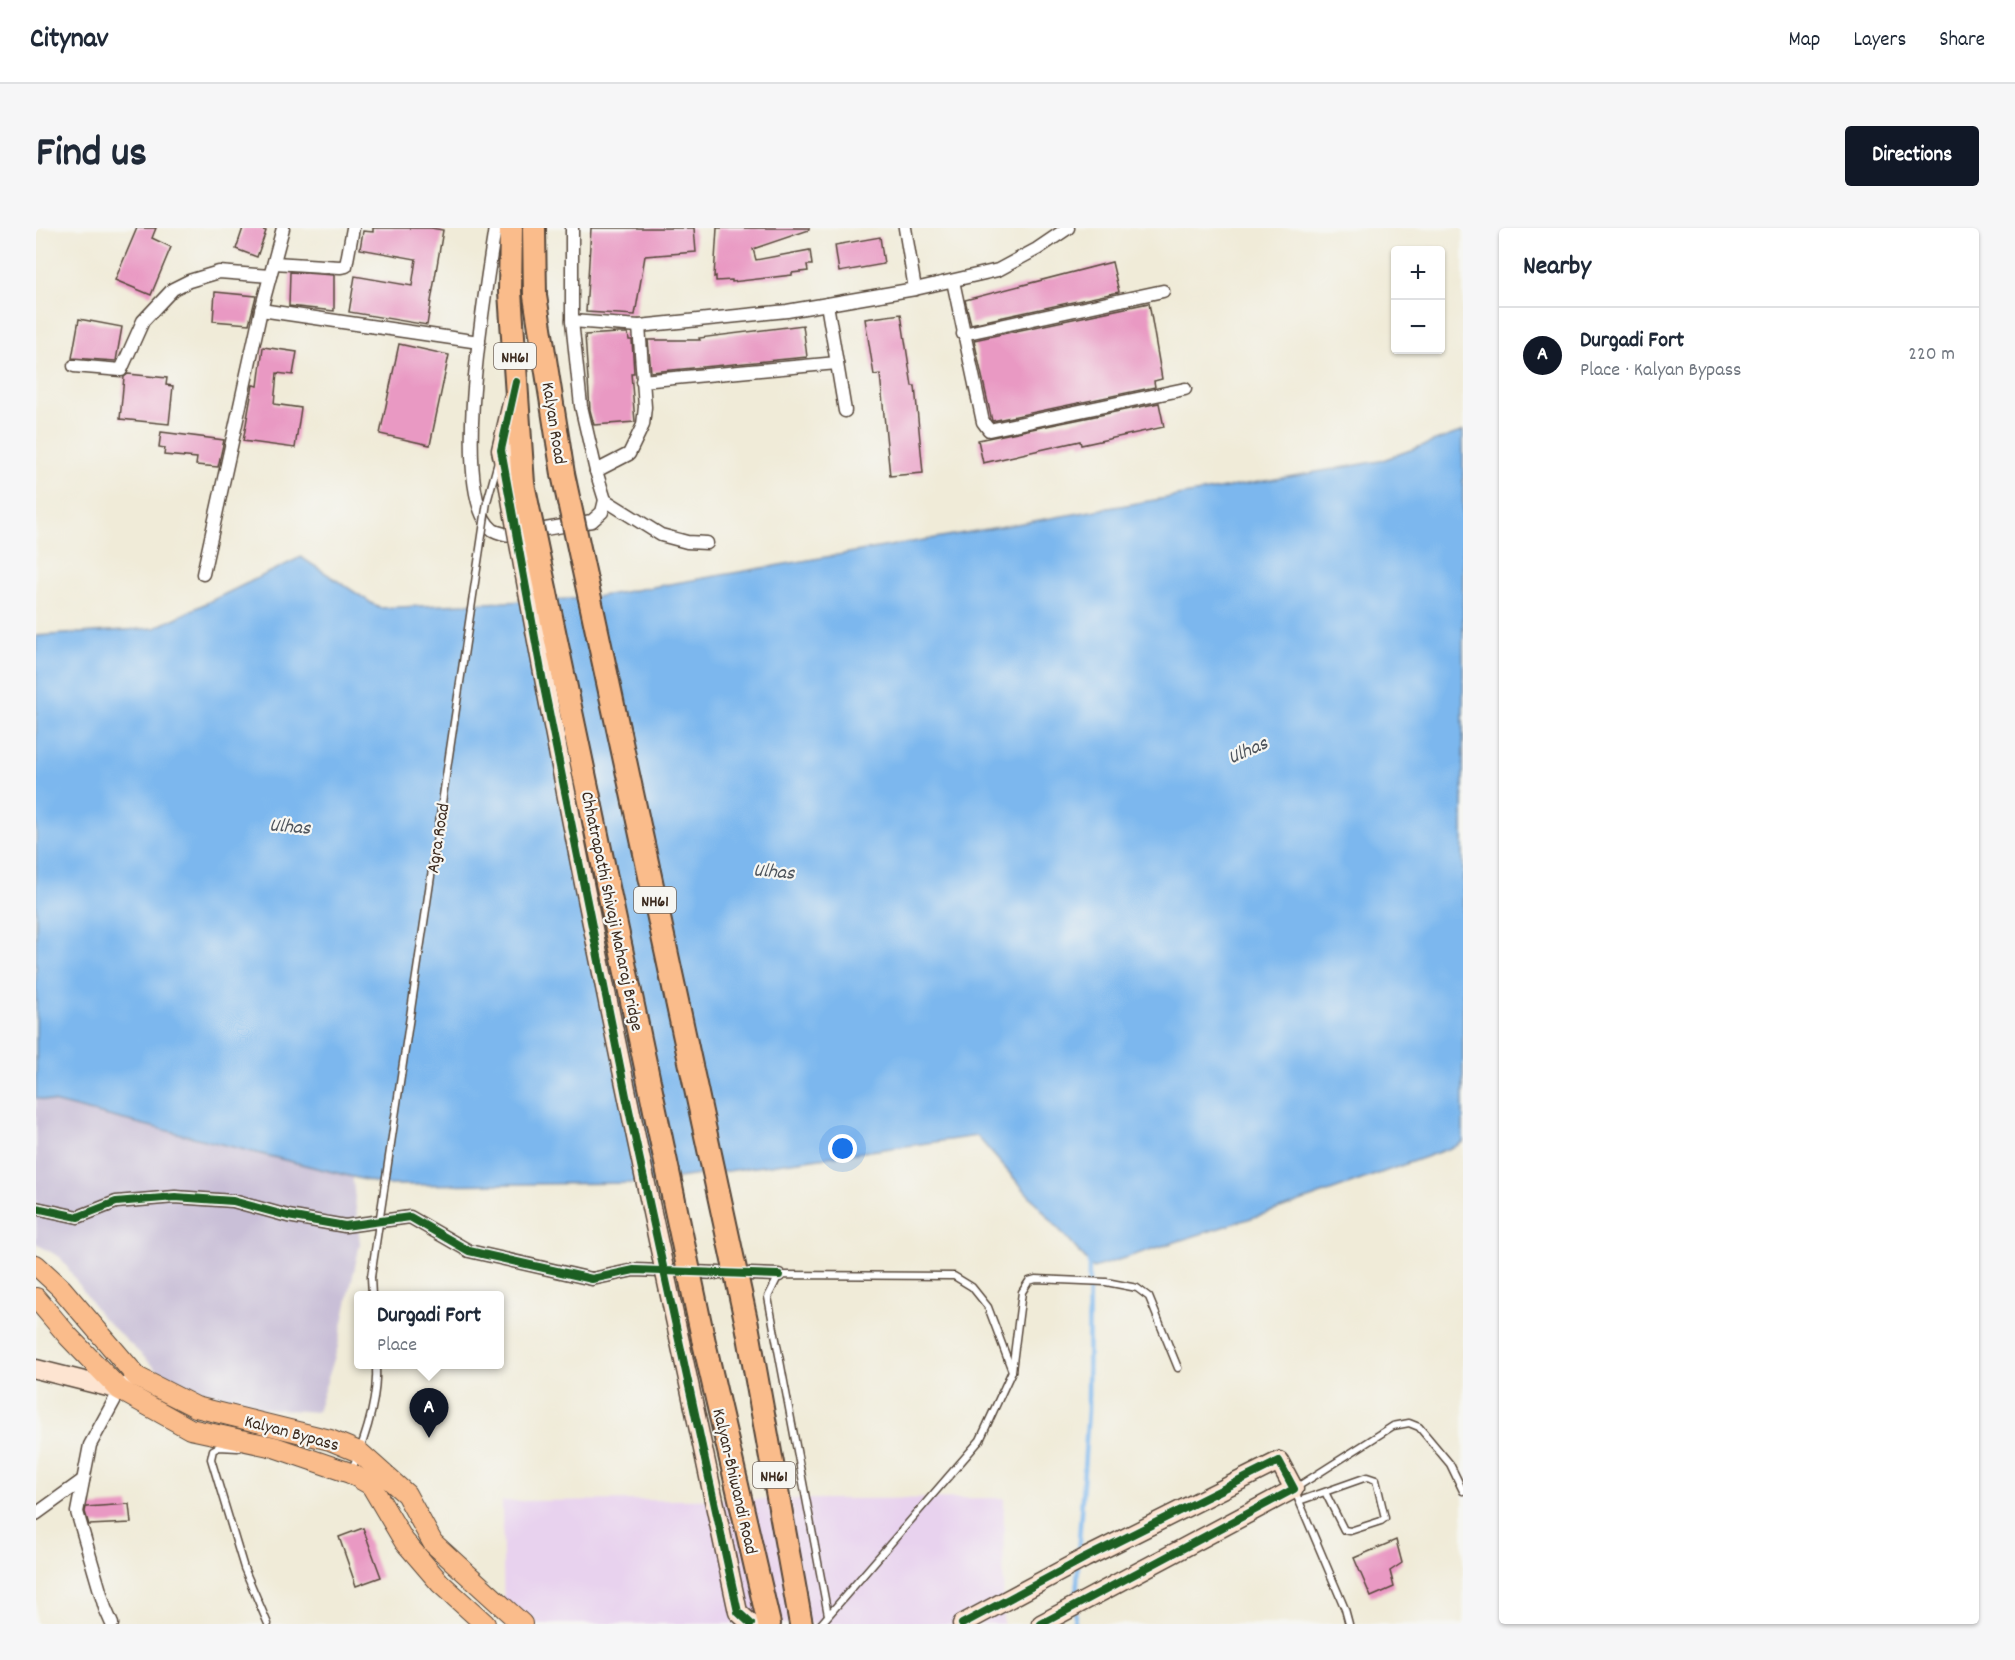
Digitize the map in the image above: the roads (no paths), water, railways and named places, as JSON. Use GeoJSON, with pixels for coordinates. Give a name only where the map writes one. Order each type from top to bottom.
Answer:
{"type":"FeatureCollection","features":[{"type":"Feature","properties":{"kind":"highway","name":"NH61"},"geometry":{"type":"LineString","coordinates":[[511,228],[510,292],[516,382],[515,486]]}},
{"type":"Feature","properties":{"kind":"highway","name":"Kalyan Road"},"geometry":{"type":"LineString","coordinates":[[534,228],[535,296],[563,474],[747,1325],[801,1624]]}},
{"type":"Feature","properties":{"kind":"highway","name":"Chhatrapathi Shivaji Maharaj Bridge"},"geometry":{"type":"LineString","coordinates":[[515,486],[703,1338]]}},
{"type":"Feature","properties":{"kind":"highway","name":"Kalyan-Bhiwandi Road"},"geometry":{"type":"LineString","coordinates":[[703,1338],[769,1624]]}},
{"type":"Feature","properties":{"kind":"main road"},"geometry":{"type":"LineString","coordinates":[[36,1265],[61,1288],[137,1377]]}},
{"type":"Feature","properties":{"kind":"main road","name":"Kalyan Bypass"},"geometry":{"type":"LineString","coordinates":[[36,1298],[68,1336],[120,1390],[190,1429],[274,1447],[350,1473],[371,1485],[405,1540],[440,1583],[485,1624]]}},
{"type":"Feature","properties":{"kind":"main road","name":"Kalyan Bypass"},"geometry":{"type":"LineString","coordinates":[[137,1377],[196,1407],[330,1440],[359,1452],[406,1494],[433,1543],[522,1624]]}},
{"type":"Feature","properties":{"kind":"street"},"geometry":{"type":"LineString","coordinates":[[203,574],[261,309],[283,228]]}},
{"type":"Feature","properties":{"kind":"street"},"geometry":{"type":"LineString","coordinates":[[274,263],[346,266],[353,228]]}},
{"type":"Feature","properties":{"kind":"street"},"geometry":{"type":"LineString","coordinates":[[495,228],[479,342],[472,418],[472,465],[475,491],[483,515],[494,530],[510,535],[592,521],[602,512],[605,500],[581,406],[572,321],[572,228]]}},
{"type":"Feature","properties":{"kind":"street"},"geometry":{"type":"LineString","coordinates":[[905,228],[915,289]]}},
{"type":"Feature","properties":{"kind":"street"},"geometry":{"type":"LineString","coordinates":[[572,321],[639,326],[787,311],[915,289],[998,270],[1037,249],[1068,228]]}},
{"type":"Feature","properties":{"kind":"street"},"geometry":{"type":"LineString","coordinates":[[74,366],[121,370],[143,321],[173,289],[189,281],[219,272],[270,276]]}},
{"type":"Feature","properties":{"kind":"street"},"geometry":{"type":"LineString","coordinates":[[950,282],[983,422],[989,430],[1185,389]]}},
{"type":"Feature","properties":{"kind":"street"},"geometry":{"type":"LineString","coordinates":[[963,334],[1163,291]]}},
{"type":"Feature","properties":{"kind":"street"},"geometry":{"type":"LineString","coordinates":[[827,304],[845,411]]}},
{"type":"Feature","properties":{"kind":"street"},"geometry":{"type":"LineString","coordinates":[[261,309],[479,342]]}},
{"type":"Feature","properties":{"kind":"street"},"geometry":{"type":"LineString","coordinates":[[596,471],[629,453],[642,425],[645,407],[639,326]]}},
{"type":"Feature","properties":{"kind":"street"},"geometry":{"type":"LineString","coordinates":[[642,381],[837,363]]}},
{"type":"Feature","properties":{"kind":"street","name":"Agra Road"},"geometry":{"type":"LineString","coordinates":[[501,450],[516,382]]}},
{"type":"Feature","properties":{"kind":"street"},"geometry":{"type":"LineString","coordinates":[[501,450],[515,486],[543,682],[626,1096],[738,1612],[751,1624]]}},
{"type":"Feature","properties":{"kind":"street"},"geometry":{"type":"LineString","coordinates":[[605,500],[661,535],[687,542],[707,543]]}},
{"type":"Feature","properties":{"kind":"street"},"geometry":{"type":"LineString","coordinates":[[36,1208],[78,1217],[116,1202],[175,1197],[233,1201],[288,1216],[345,1226],[410,1216],[469,1251],[592,1278],[634,1270],[779,1275]]}},
{"type":"Feature","properties":{"kind":"street"},"geometry":{"type":"LineString","coordinates":[[36,1369],[120,1390]]}},
{"type":"Feature","properties":{"kind":"street"},"geometry":{"type":"LineString","coordinates":[[112,1624],[105,1608],[77,1512],[90,1445],[120,1390],[137,1377]]}},
{"type":"Feature","properties":{"kind":"street"},"geometry":{"type":"LineString","coordinates":[[962,1624],[1078,1562],[1279,1461],[1296,1495],[1041,1624]]}},
{"type":"Feature","properties":{"kind":"street"},"geometry":{"type":"LineString","coordinates":[[36,1514],[83,1480]]}},
{"type":"Feature","properties":{"kind":"lane","name":"Agra Road"},"geometry":{"type":"LineString","coordinates":[[372,1291],[371,1277],[487,502],[501,450]]}},
{"type":"Feature","properties":{"kind":"lane"},"geometry":{"type":"LineString","coordinates":[[828,1616],[768,1297],[779,1275],[954,1276],[972,1287],[988,1307],[1012,1371]]}},
{"type":"Feature","properties":{"kind":"lane"},"geometry":{"type":"LineString","coordinates":[[821,1624],[980,1440],[1012,1371],[1022,1292],[1029,1281],[1036,1279],[1106,1282],[1137,1288],[1149,1298],[1178,1368]]}},
{"type":"Feature","properties":{"kind":"lane"},"geometry":{"type":"LineString","coordinates":[[350,1473],[370,1419],[377,1381],[376,1369]]}},
{"type":"Feature","properties":{"kind":"lane"},"geometry":{"type":"LineString","coordinates":[[1296,1495],[1393,1426],[1409,1422],[1419,1426],[1450,1464],[1463,1491]]}},
{"type":"Feature","properties":{"kind":"lane"},"geometry":{"type":"LineString","coordinates":[[243,1449],[219,1447],[213,1450],[211,1459],[244,1568],[268,1624]]}},
{"type":"Feature","properties":{"kind":"lane"},"geometry":{"type":"LineString","coordinates":[[251,1450],[274,1447]]}},
{"type":"Feature","properties":{"kind":"lane"},"geometry":{"type":"LineString","coordinates":[[1296,1495],[1325,1492],[1372,1477],[1376,1480],[1385,1518],[1350,1531],[1344,1530],[1325,1492]]}},
{"type":"Feature","properties":{"kind":"lane"},"geometry":{"type":"LineString","coordinates":[[1296,1495],[1345,1609],[1349,1624]]}},
{"type":"Feature","properties":{"kind":"water","name":"Ulhas"},"geometry":{"type":"Polygon","coordinates":[[[1463,431],[1463,1142],[1456,1146],[1283,1208],[1093,1268],[977,1136],[642,1183],[385,1185],[36,1098],[36,636],[155,628],[301,557],[379,608],[589,598],[1380,461],[1463,431]]]}},
{"type":"Feature","properties":{"kind":"waterway"},"geometry":{"type":"LineString","coordinates":[[1078,1555],[1088,1411],[1089,1258]]}},
{"type":"Feature","properties":{"kind":"waterway"},"geometry":{"type":"LineString","coordinates":[[1076,1600],[1078,1567]]}},
{"type":"Feature","properties":{"kind":"waterway"},"geometry":{"type":"LineString","coordinates":[[1074,1624],[1075,1612]]}},
{"type":"Feature","properties":{"kind":"place","name":"Durgadi Fort"},"geometry":{"type":"Point","coordinates":[429,1438]}}]}
